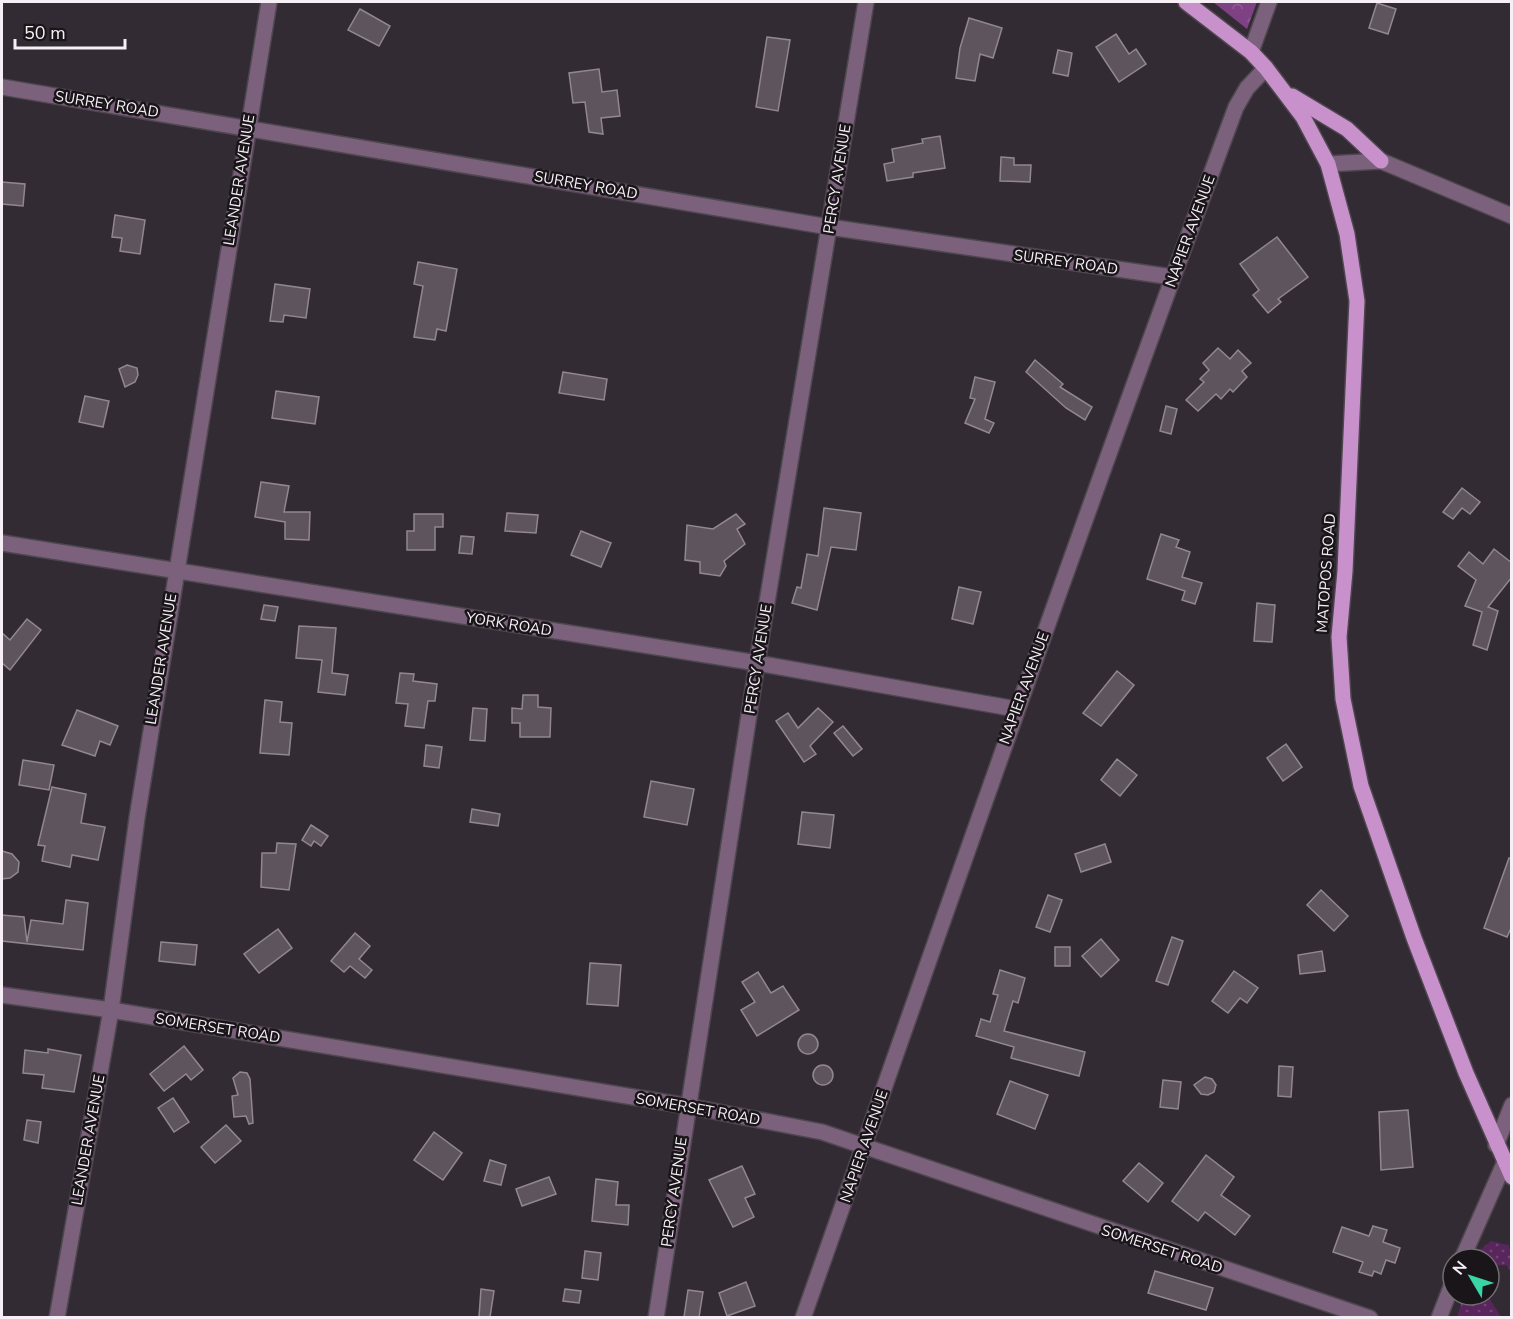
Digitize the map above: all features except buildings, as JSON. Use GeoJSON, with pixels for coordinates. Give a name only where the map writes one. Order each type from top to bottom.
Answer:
{"type":"FeatureCollection","features":[{"type":"Feature","properties":{"kind":"main road","name":"MATOPOS ROAD"},"geometry":{"type":"LineString","coordinates":[[1186,2],[1251,52],[1266,68],[1287,93],[1328,164],[1347,234],[1357,301],[1345,571],[1339,637],[1343,699],[1361,786],[1414,938],[1508,1170]]}},
{"type":"Feature","properties":{"kind":"main road"},"geometry":{"type":"LineString","coordinates":[[1287,93],[1347,129],[1381,161]]}},
{"type":"Feature","properties":{"kind":"street","name":"LEANDER AVENUE"},"geometry":{"type":"LineString","coordinates":[[57,1317],[111,1010],[136,818],[268,2]]}},
{"type":"Feature","properties":{"kind":"street","name":"PERCY AVENUE"},"geometry":{"type":"LineString","coordinates":[[656,1317],[757,663],[866,2]]}},
{"type":"Feature","properties":{"kind":"street"},"geometry":{"type":"LineString","coordinates":[[1251,52],[1269,2]]}},
{"type":"Feature","properties":{"kind":"street","name":"NAPIER AVENUE"},"geometry":{"type":"LineString","coordinates":[[803,1317],[1016,709],[1172,277],[1236,107],[1247,88],[1266,68]]}},
{"type":"Feature","properties":{"kind":"street","name":"SURREY ROAD"},"geometry":{"type":"LineString","coordinates":[[2,87],[829,227],[1172,277]]}},
{"type":"Feature","properties":{"kind":"street"},"geometry":{"type":"LineString","coordinates":[[1328,164],[1381,161],[1512,216]]}},
{"type":"Feature","properties":{"kind":"street","name":"YORK ROAD"},"geometry":{"type":"LineString","coordinates":[[2,543],[757,663],[1016,709]]}},
{"type":"Feature","properties":{"kind":"street","name":"SOMERSET ROAD"},"geometry":{"type":"LineString","coordinates":[[2,995],[111,1010],[687,1106],[822,1132],[863,1148],[1370,1317]]}},
{"type":"Feature","properties":{"kind":"street"},"geometry":{"type":"LineString","coordinates":[[1496,1145],[1512,1105]]}},
{"type":"Feature","properties":{"kind":"street"},"geometry":{"type":"LineString","coordinates":[[1468,1247],[1508,1170]]}},
{"type":"Feature","properties":{"kind":"shaded area"},"geometry":{"type":"Polygon","coordinates":[[[1491,1241],[1508,1245],[1511,1251],[1511,1271],[1506,1265],[1501,1265],[1501,1247],[1484,1247],[1491,1241]]]}},
{"type":"Feature","properties":{"kind":"shaded area"},"geometry":{"type":"Polygon","coordinates":[[[1460,1307],[1495,1307],[1501,1317],[1457,1317],[1460,1307]]]}},
{"type":"Feature","properties":{"kind":"green space"},"geometry":{"type":"Polygon","coordinates":[[[1213,2],[1257,2],[1247,29],[1213,2]]]}}]}
